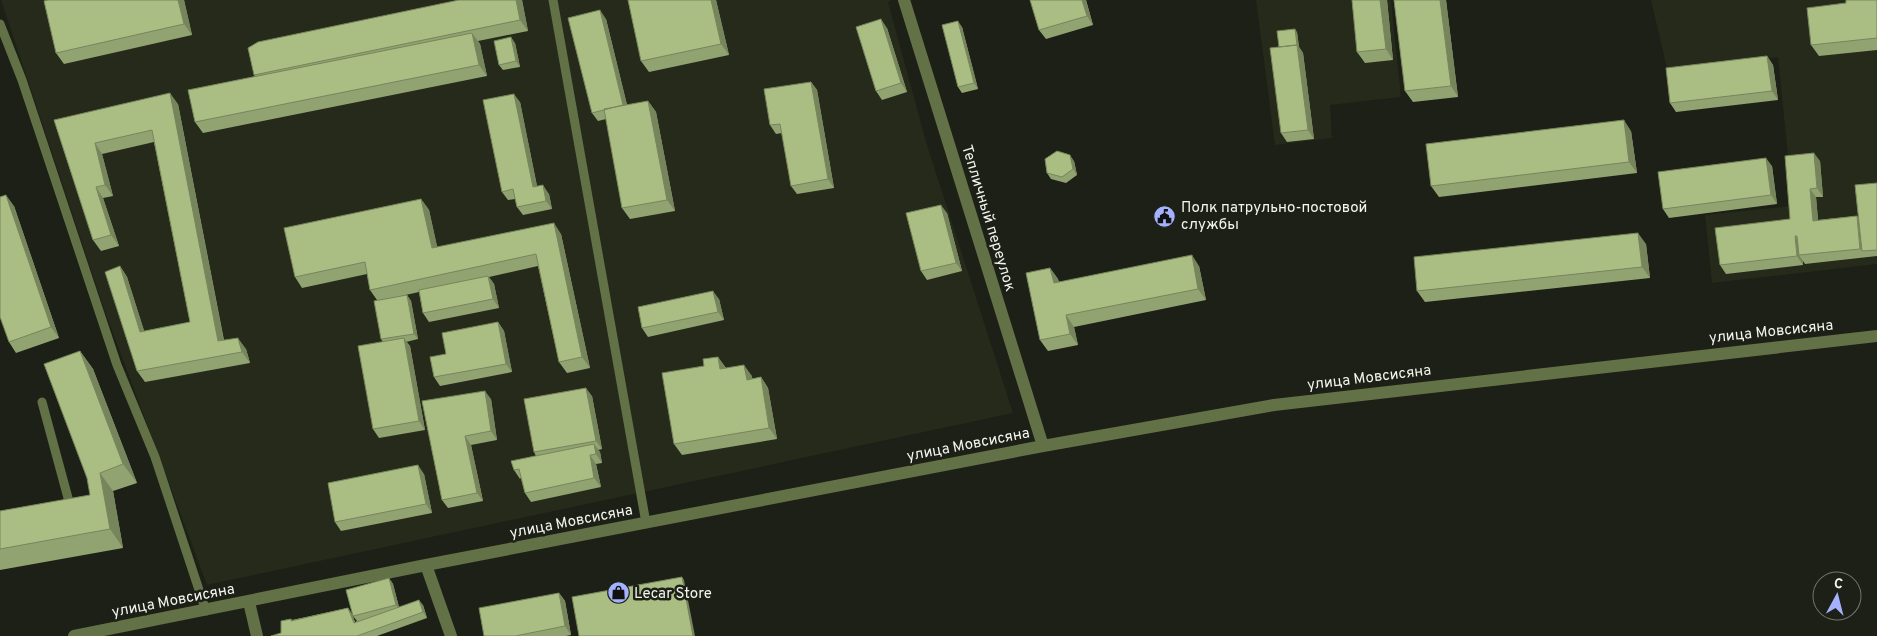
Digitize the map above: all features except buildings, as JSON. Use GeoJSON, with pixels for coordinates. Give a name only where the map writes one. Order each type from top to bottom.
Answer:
{"type":"FeatureCollection","features":[{"type":"Feature","properties":{"kind":"street","name":"Тепличный переулок"},"geometry":{"type":"LineString","coordinates":[[904,0],[1043,446]]}},
{"type":"Feature","properties":{"kind":"street","name":"улица Мовсисяна"},"geometry":{"type":"LineString","coordinates":[[74,636],[206,611],[426,565],[1043,446],[1274,405],[1877,336]]}},
{"type":"Feature","properties":{"kind":"street"},"geometry":{"type":"LineString","coordinates":[[426,565],[451,636]]}},
{"type":"Feature","properties":{"kind":"street"},"geometry":{"type":"LineString","coordinates":[[248,602],[257,636]]}},
{"type":"Feature","properties":{"kind":"lane"},"geometry":{"type":"LineString","coordinates":[[552,0],[646,523]]}},
{"type":"Feature","properties":{"kind":"lane"},"geometry":{"type":"LineString","coordinates":[[0,24],[22,80],[116,365],[155,457],[206,611]]}},
{"type":"Feature","properties":{"kind":"lane"},"geometry":{"type":"LineString","coordinates":[[42,402],[72,508],[63,510]]}},
{"type":"Feature","properties":{"kind":"shaded area"},"geometry":{"type":"Polygon","coordinates":[[[1,0],[892,0],[888,2],[927,145],[1013,413],[207,585],[104,309],[1,0]]]}},
{"type":"Feature","properties":{"kind":"shaded area"},"geometry":{"type":"Polygon","coordinates":[[[1256,0],[1391,0],[1401,97],[1330,105],[1332,138],[1275,145],[1256,0]]]}},
{"type":"Feature","properties":{"kind":"shaded area"},"geometry":{"type":"Polygon","coordinates":[[[1651,0],[1877,0],[1877,264],[1712,283],[1705,215],[1793,206],[1778,57],[1668,73],[1651,0]]]}},
{"type":"Feature","properties":{"kind":"place","name":"Полк патрульно-постовой службы"},"geometry":{"type":"Point","coordinates":[1165,216]}},
{"type":"Feature","properties":{"kind":"place","name":"Lecar Store"},"geometry":{"type":"Point","coordinates":[618,593]}}]}
